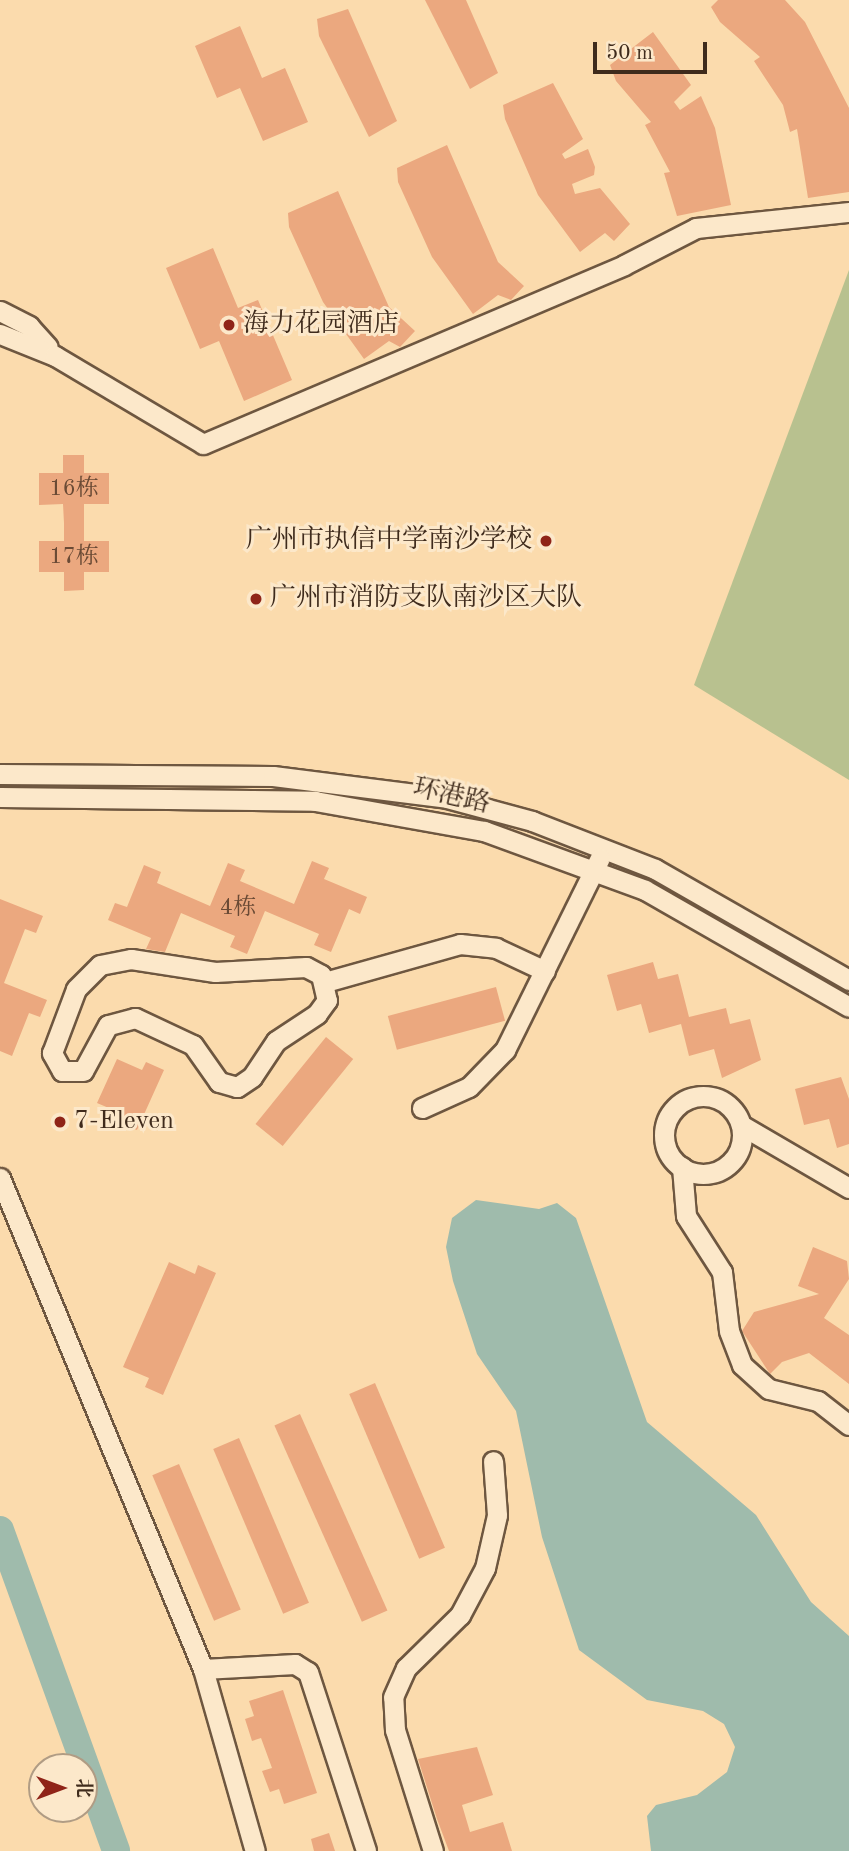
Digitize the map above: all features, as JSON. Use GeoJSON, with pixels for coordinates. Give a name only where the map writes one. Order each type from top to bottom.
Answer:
{"type":"FeatureCollection","features":[{"type":"Feature","properties":{"kind":"street"},"geometry":{"type":"LineString","coordinates":[[0,334],[55,356],[203,444],[624,265],[696,228],[849,212]]}},
{"type":"Feature","properties":{"kind":"street"},"geometry":{"type":"LineString","coordinates":[[0,311],[29,326],[55,356]]}},
{"type":"Feature","properties":{"kind":"street","name":"环港路"},"geometry":{"type":"LineString","coordinates":[[0,774],[273,776],[361,783],[490,808],[606,848],[655,869],[849,980]]}},
{"type":"Feature","properties":{"kind":"street","name":"环港路"},"geometry":{"type":"LineString","coordinates":[[0,797],[262,798],[358,806],[484,831],[596,868],[849,1007]]}},
{"type":"Feature","properties":{"kind":"street"},"geometry":{"type":"LineString","coordinates":[[422,1108],[469,1087],[489,1070],[545,971],[606,848]]}},
{"type":"Feature","properties":{"kind":"street"},"geometry":{"type":"LineString","coordinates":[[325,982],[460,944],[496,948],[545,971]]}},
{"type":"Feature","properties":{"kind":"street"},"geometry":{"type":"LineString","coordinates":[[110,961],[215,972],[306,967],[325,982],[323,1007],[286,1031],[252,1077],[237,1087],[219,1082],[193,1045],[135,1018],[108,1025],[83,1071],[69,1073],[54,1060],[76,989],[110,961]]}},
{"type":"Feature","properties":{"kind":"street"},"geometry":{"type":"LineString","coordinates":[[849,1188],[741,1125],[716,1098],[681,1103],[664,1135],[681,1167],[686,1216],[722,1272],[729,1331],[742,1365],[769,1390],[818,1401],[849,1425]]}},
{"type":"Feature","properties":{"kind":"street"},"geometry":{"type":"LineString","coordinates":[[681,1167],[708,1173],[725,1166],[741,1143],[741,1125]]}},
{"type":"Feature","properties":{"kind":"street"},"geometry":{"type":"LineString","coordinates":[[0,1179],[203,1669],[255,1851]]}},
{"type":"Feature","properties":{"kind":"street"},"geometry":{"type":"LineString","coordinates":[[433,1851],[396,1730],[393,1698],[406,1668],[460,1615],[485,1567],[497,1515],[493,1461]]}},
{"type":"Feature","properties":{"kind":"street"},"geometry":{"type":"LineString","coordinates":[[203,1669],[295,1664],[307,1672],[366,1851]]}},
{"type":"Feature","properties":{"kind":"green space"},"geometry":{"type":"Polygon","coordinates":[[[849,270],[849,780],[694,685],[849,270]]]}},
{"type":"Feature","properties":{"kind":"shaded area"},"geometry":{"type":"Polygon","coordinates":[[[476,1200],[539,1209],[557,1203],[576,1218],[647,1422],[756,1515],[811,1602],[849,1636],[849,1851],[651,1851],[647,1816],[656,1805],[697,1795],[727,1772],[735,1747],[724,1724],[703,1711],[647,1700],[579,1650],[542,1537],[516,1411],[477,1354],[453,1281],[446,1247],[452,1218],[476,1200]]]}},
{"type":"Feature","properties":{"kind":"building"},"geometry":{"type":"Polygon","coordinates":[[[425,0],[466,0],[498,73],[470,89],[425,0]]]}},
{"type":"Feature","properties":{"kind":"building"},"geometry":{"type":"Polygon","coordinates":[[[718,0],[785,0],[805,22],[849,108],[849,192],[808,198],[797,129],[790,132],[783,105],[754,61],[760,57],[720,22],[711,7],[718,0]]]}},
{"type":"Feature","properties":{"kind":"building"},"geometry":{"type":"Polygon","coordinates":[[[348,9],[397,121],[369,137],[319,36],[317,19],[348,9]]]}},
{"type":"Feature","properties":{"kind":"building"},"geometry":{"type":"Polygon","coordinates":[[[240,26],[262,78],[285,68],[308,122],[263,141],[240,88],[217,98],[195,46],[240,26]]]}},
{"type":"Feature","properties":{"kind":"building"},"geometry":{"type":"Polygon","coordinates":[[[653,32],[691,85],[674,102],[680,110],[701,96],[715,128],[731,205],[677,216],[664,173],[670,172],[645,125],[651,122],[616,81],[610,65],[653,32]]]}},
{"type":"Feature","properties":{"kind":"building"},"geometry":{"type":"Polygon","coordinates":[[[553,83],[583,139],[562,154],[565,159],[588,149],[595,167],[594,175],[572,184],[575,194],[600,188],[630,224],[614,241],[605,233],[580,252],[538,195],[505,119],[503,105],[553,83]]]}},
{"type":"Feature","properties":{"kind":"building"},"geometry":{"type":"Polygon","coordinates":[[[447,145],[498,262],[524,286],[511,300],[498,295],[473,314],[432,257],[398,182],[397,168],[447,145]]]}},
{"type":"Feature","properties":{"kind":"building"},"geometry":{"type":"Polygon","coordinates":[[[338,191],[389,307],[415,331],[400,347],[389,341],[364,359],[323,302],[289,227],[288,213],[338,191]]]}},
{"type":"Feature","properties":{"kind":"building","name":"海力花园酒店"},"geometry":{"type":"Polygon","coordinates":[[[213,248],[238,308],[258,300],[292,380],[244,401],[219,341],[200,349],[166,268],[213,248]]]}},
{"type":"Feature","properties":{"kind":"building"},"geometry":{"type":"Polygon","coordinates":[[[63,455],[84,455],[84,473],[109,473],[109,504],[84,504],[84,541],[109,541],[109,572],[84,572],[84,590],[64,591],[64,572],[39,572],[39,541],[64,541],[64,523],[63,504],[39,505],[39,473],[63,473],[63,455]]]}},
{"type":"Feature","properties":{"kind":"building"},"geometry":{"type":"Polygon","coordinates":[[[312,861],[329,868],[324,879],[367,897],[360,914],[349,909],[331,952],[314,945],[319,934],[265,911],[247,954],[230,947],[235,936],[181,913],[165,952],[146,949],[151,938],[108,920],[115,903],[127,907],[144,865],[161,872],[157,883],[210,906],[228,863],[245,870],[240,881],[294,904],[312,861]]]}},
{"type":"Feature","properties":{"kind":"building"},"geometry":{"type":"Polygon","coordinates":[[[0,899],[43,916],[36,933],[25,929],[4,983],[47,1000],[40,1017],[29,1013],[12,1056],[0,1051],[0,899]]]}},
{"type":"Feature","properties":{"kind":"building"},"geometry":{"type":"Polygon","coordinates":[[[653,962],[658,979],[678,974],[689,1017],[726,1008],[730,1024],[750,1019],[761,1060],[722,1078],[714,1049],[689,1056],[681,1024],[649,1033],[641,1004],[617,1011],[607,975],[653,962]]]}},
{"type":"Feature","properties":{"kind":"building"},"geometry":{"type":"Polygon","coordinates":[[[496,987],[505,1021],[397,1050],[388,1016],[496,987]]]}},
{"type":"Feature","properties":{"kind":"building"},"geometry":{"type":"Polygon","coordinates":[[[326,1037],[353,1059],[283,1146],[256,1124],[326,1037]]]}},
{"type":"Feature","properties":{"kind":"building"},"geometry":{"type":"Polygon","coordinates":[[[117,1059],[142,1070],[146,1062],[164,1070],[137,1130],[119,1123],[123,1114],[97,1103],[117,1059]]]}},
{"type":"Feature","properties":{"kind":"building"},"geometry":{"type":"Polygon","coordinates":[[[841,1077],[849,1099],[849,1144],[837,1148],[829,1119],[804,1125],[795,1089],[841,1077]]]}},
{"type":"Feature","properties":{"kind":"building"},"geometry":{"type":"Polygon","coordinates":[[[813,1247],[847,1261],[849,1279],[824,1318],[849,1335],[849,1384],[809,1353],[782,1362],[770,1374],[742,1331],[754,1312],[819,1294],[798,1286],[813,1247]]]}},
{"type":"Feature","properties":{"kind":"building"},"geometry":{"type":"Polygon","coordinates":[[[169,1262],[195,1274],[198,1265],[216,1273],[163,1395],[145,1387],[149,1378],[123,1367],[169,1262]]]}},
{"type":"Feature","properties":{"kind":"building"},"geometry":{"type":"Polygon","coordinates":[[[375,1383],[445,1548],[419,1559],[349,1394],[375,1383]]]}},
{"type":"Feature","properties":{"kind":"building"},"geometry":{"type":"Polygon","coordinates":[[[300,1414],[387,1610],[362,1622],[274,1425],[300,1414]]]}},
{"type":"Feature","properties":{"kind":"building"},"geometry":{"type":"Polygon","coordinates":[[[239,1438],[309,1603],[283,1614],[213,1449],[239,1438]]]}},
{"type":"Feature","properties":{"kind":"building"},"geometry":{"type":"Polygon","coordinates":[[[179,1464],[241,1609],[214,1621],[152,1475],[179,1464]]]}},
{"type":"Feature","properties":{"kind":"building"},"geometry":{"type":"Polygon","coordinates":[[[283,1690],[317,1793],[284,1804],[279,1789],[270,1792],[262,1771],[272,1768],[261,1738],[252,1741],[245,1719],[254,1716],[249,1701],[283,1690]]]}},
{"type":"Feature","properties":{"kind":"building"},"geometry":{"type":"Polygon","coordinates":[[[477,1747],[493,1795],[462,1805],[470,1832],[503,1822],[512,1851],[449,1851],[437,1819],[418,1759],[477,1747]]]}},
{"type":"Feature","properties":{"kind":"building"},"geometry":{"type":"Polygon","coordinates":[[[329,1833],[335,1851],[314,1851],[311,1839],[329,1833]]]}},
{"type":"Feature","properties":{"kind":"waterway"},"geometry":{"type":"LineString","coordinates":[[0,1530],[116,1851]]}},
{"type":"Feature","properties":{"kind":"place","name":"海力花园酒店"},"geometry":{"type":"Point","coordinates":[229,325]}},
{"type":"Feature","properties":{"kind":"place","name":"广州市执信中学南沙学校"},"geometry":{"type":"Point","coordinates":[546,541]}},
{"type":"Feature","properties":{"kind":"place","name":"广州市消防支队南沙区大队"},"geometry":{"type":"Point","coordinates":[256,599]}},
{"type":"Feature","properties":{"kind":"place","name":"7-Eleven"},"geometry":{"type":"Point","coordinates":[60,1122]}}]}
